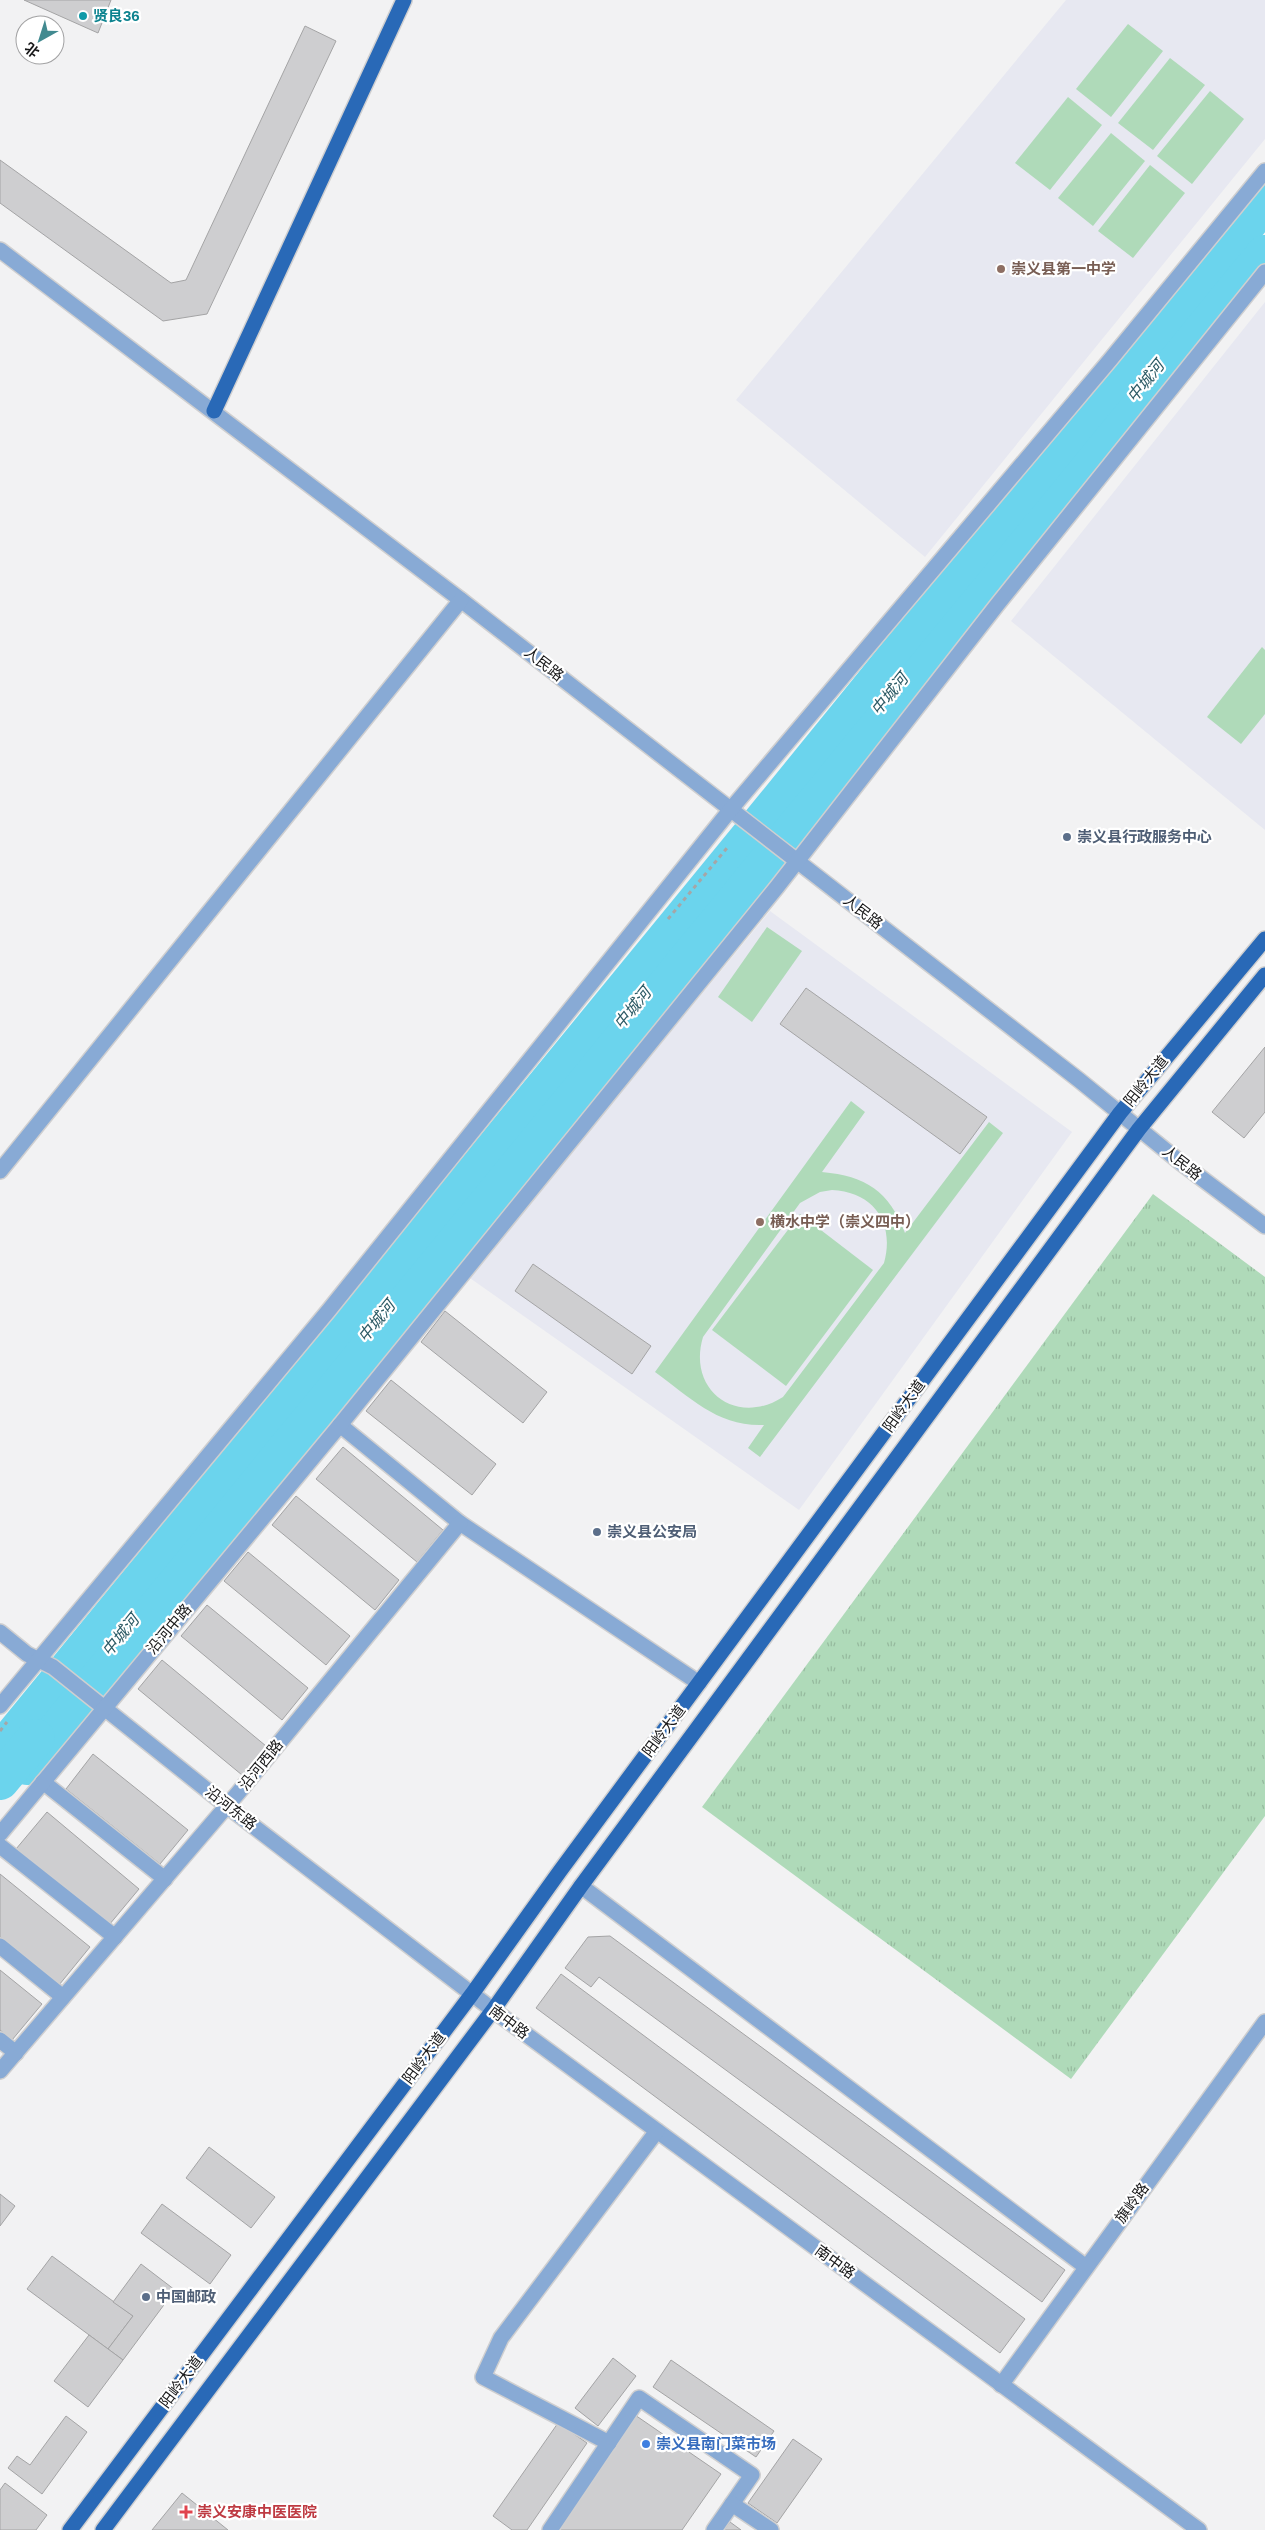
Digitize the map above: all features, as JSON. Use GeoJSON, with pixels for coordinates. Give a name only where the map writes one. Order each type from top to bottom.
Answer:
{"type":"FeatureCollection","features":[{"type":"Feature","properties":{"kind":"main road"},"geometry":{"type":"LineString","coordinates":[[214,411],[404,0]]}},
{"type":"Feature","properties":{"kind":"main road","name":"阳岭大道"},"geometry":{"type":"LineString","coordinates":[[70,2530],[472,1994],[1120,1113],[1265,939]]}},
{"type":"Feature","properties":{"kind":"main road","name":"阳岭大道"},"geometry":{"type":"LineString","coordinates":[[103,2530],[493,2010],[581,1886],[1139,1129],[1265,975]]}},
{"type":"Feature","properties":{"kind":"street"},"geometry":{"type":"LineString","coordinates":[[0,1706],[329,1310],[731,809],[1110,360],[1265,171]]}},
{"type":"Feature","properties":{"kind":"street","name":"人民路"},"geometry":{"type":"LineString","coordinates":[[0,250],[461,600],[1265,1226]]}},
{"type":"Feature","properties":{"kind":"street","name":"沿河中路"},"geometry":{"type":"LineString","coordinates":[[0,1834],[43,1782],[99,1703],[340,1425],[791,856],[997,605],[1265,272]]}},
{"type":"Feature","properties":{"kind":"street"},"geometry":{"type":"LineString","coordinates":[[0,1171],[461,600]]}},
{"type":"Feature","properties":{"kind":"street"},"geometry":{"type":"LineString","coordinates":[[340,1425],[460,1523],[699,1683]]}},
{"type":"Feature","properties":{"kind":"street","name":"沿河西路"},"geometry":{"type":"LineString","coordinates":[[0,2072],[227,1806],[460,1523]]}},
{"type":"Feature","properties":{"kind":"street","name":"沿河东路"},"geometry":{"type":"LineString","coordinates":[[0,1632],[27,1654],[39,1658],[53,1667],[227,1806],[472,1994]]}},
{"type":"Feature","properties":{"kind":"street"},"geometry":{"type":"LineString","coordinates":[[43,1782],[165,1879]]}},
{"type":"Feature","properties":{"kind":"street"},"geometry":{"type":"LineString","coordinates":[[0,1846],[115,1937]]}},
{"type":"Feature","properties":{"kind":"street"},"geometry":{"type":"LineString","coordinates":[[581,1886],[1086,2266]]}},
{"type":"Feature","properties":{"kind":"street"},"geometry":{"type":"LineString","coordinates":[[0,1946],[63,1997]]}},
{"type":"Feature","properties":{"kind":"street","name":"南中路"},"geometry":{"type":"LineString","coordinates":[[472,1994],[1199,2530]]}},
{"type":"Feature","properties":{"kind":"street","name":"旗岭路"},"geometry":{"type":"LineString","coordinates":[[1002,2385],[1086,2266],[1265,2022]]}},
{"type":"Feature","properties":{"kind":"street"},"geometry":{"type":"LineString","coordinates":[[0,2040],[16,2053]]}},
{"type":"Feature","properties":{"kind":"street"},"geometry":{"type":"LineString","coordinates":[[608,2443],[483,2377],[501,2338],[657,2131]]}},
{"type":"Feature","properties":{"kind":"street"},"geometry":{"type":"LineString","coordinates":[[550,2530],[639,2398],[752,2475],[714,2530]]}},
{"type":"Feature","properties":{"kind":"street"},"geometry":{"type":"LineString","coordinates":[[732,2504],[771,2530]]}},
{"type":"Feature","properties":{"kind":"shaded area","name":"崇义县第一中学"},"geometry":{"type":"Polygon","coordinates":[[[1066,0],[1265,0],[1265,139],[925,557],[736,400],[1066,0]]]}},
{"type":"Feature","properties":{"kind":"shaded area"},"geometry":{"type":"Polygon","coordinates":[[[1265,302],[1265,830],[1011,621],[1265,302]]]}},
{"type":"Feature","properties":{"kind":"shaded area","name":"横水中学（崇义四中）"},"geometry":{"type":"Polygon","coordinates":[[[770,911],[1072,1132],[799,1510],[467,1276],[558,1169],[770,911]]]}},
{"type":"Feature","properties":{"kind":"green space"},"geometry":{"type":"Polygon","coordinates":[[[1128,24],[1163,51],[1111,117],[1076,89],[1128,24]]]}},
{"type":"Feature","properties":{"kind":"green space"},"geometry":{"type":"Polygon","coordinates":[[[1170,58],[1205,85],[1153,150],[1118,123],[1170,58]]]}},
{"type":"Feature","properties":{"kind":"green space"},"geometry":{"type":"Polygon","coordinates":[[[1210,91],[1244,119],[1192,184],[1157,156],[1210,91]]]}},
{"type":"Feature","properties":{"kind":"green space"},"geometry":{"type":"Polygon","coordinates":[[[1068,97],[1102,125],[1050,190],[1015,163],[1068,97]]]}},
{"type":"Feature","properties":{"kind":"green space"},"geometry":{"type":"Polygon","coordinates":[[[1111,133],[1145,161],[1093,226],[1058,198],[1111,133]]]}},
{"type":"Feature","properties":{"kind":"green space"},"geometry":{"type":"Polygon","coordinates":[[[1150,165],[1185,193],[1133,258],[1098,231],[1150,165]]]}},
{"type":"Feature","properties":{"kind":"green space"},"geometry":{"type":"Polygon","coordinates":[[[1262,647],[1265,650],[1265,714],[1241,744],[1207,717],[1262,647]]]}},
{"type":"Feature","properties":{"kind":"green space"},"geometry":{"type":"Polygon","coordinates":[[[767,927],[802,951],[752,1022],[718,997],[767,927]]]}},
{"type":"Feature","properties":{"kind":"green space"},"geometry":{"type":"Polygon","coordinates":[[[851,1101],[865,1112],[822,1172],[851,1177],[874,1188],[891,1206],[899,1218],[905,1233],[989,1122],[1003,1133],[760,1457],[748,1448],[764,1425],[733,1421],[719,1416],[693,1401],[655,1372],[851,1101]],[[832,1190],[820,1192],[800,1203],[703,1337],[700,1356],[702,1373],[709,1387],[719,1398],[733,1405],[748,1408],[765,1405],[783,1397],[884,1263],[887,1248],[886,1235],[878,1212],[870,1203],[847,1192],[832,1190]]]}},
{"type":"Feature","properties":{"kind":"green space"},"geometry":{"type":"Polygon","coordinates":[[[1153,1194],[1265,1277],[1265,1816],[1071,2079],[702,1807],[1153,1194]]]}},
{"type":"Feature","properties":{"kind":"green space"},"geometry":{"type":"Polygon","coordinates":[[[800,1214],[873,1270],[786,1386],[712,1330],[800,1214]]]}},
{"type":"Feature","properties":{"kind":"building","name":"贤良36"},"geometry":{"type":"Polygon","coordinates":[[[24,0],[111,0],[98,33],[65,18],[65,15],[58,15],[24,0]]]}},
{"type":"Feature","properties":{"kind":"building"},"geometry":{"type":"Polygon","coordinates":[[[305,26],[336,41],[207,314],[163,321],[0,203],[0,160],[171,283],[186,280],[305,26]]]}},
{"type":"Feature","properties":{"kind":"building"},"geometry":{"type":"Polygon","coordinates":[[[806,988],[987,1117],[960,1154],[780,1024],[806,988]]]}},
{"type":"Feature","properties":{"kind":"building"},"geometry":{"type":"Polygon","coordinates":[[[1265,1047],[1265,1112],[1244,1138],[1212,1112],[1265,1047]]]}},
{"type":"Feature","properties":{"kind":"building"},"geometry":{"type":"Polygon","coordinates":[[[533,1264],[651,1346],[632,1374],[515,1291],[533,1264]]]}},
{"type":"Feature","properties":{"kind":"building"},"geometry":{"type":"Polygon","coordinates":[[[445,1311],[547,1392],[523,1423],[421,1342],[445,1311]]]}},
{"type":"Feature","properties":{"kind":"building"},"geometry":{"type":"Polygon","coordinates":[[[391,1380],[496,1464],[472,1495],[366,1411],[391,1380]]]}},
{"type":"Feature","properties":{"kind":"building"},"geometry":{"type":"Polygon","coordinates":[[[343,1447],[443,1530],[417,1562],[316,1479],[343,1447]]]}},
{"type":"Feature","properties":{"kind":"building"},"geometry":{"type":"Polygon","coordinates":[[[296,1496],[399,1580],[375,1610],[272,1525],[296,1496]]]}},
{"type":"Feature","properties":{"kind":"building"},"geometry":{"type":"Polygon","coordinates":[[[248,1552],[350,1636],[326,1665],[224,1581],[248,1552]]]}},
{"type":"Feature","properties":{"kind":"building"},"geometry":{"type":"Polygon","coordinates":[[[207,1605],[308,1688],[282,1720],[181,1636],[207,1605]]]}},
{"type":"Feature","properties":{"kind":"building"},"geometry":{"type":"Polygon","coordinates":[[[162,1660],[266,1746],[242,1775],[138,1689],[162,1660]]]}},
{"type":"Feature","properties":{"kind":"building"},"geometry":{"type":"Polygon","coordinates":[[[93,1754],[188,1830],[160,1864],[66,1789],[93,1754]]]}},
{"type":"Feature","properties":{"kind":"building"},"geometry":{"type":"Polygon","coordinates":[[[47,1812],[139,1889],[109,1925],[16,1849],[47,1812]]]}},
{"type":"Feature","properties":{"kind":"building"},"geometry":{"type":"Polygon","coordinates":[[[0,1874],[90,1947],[59,1985],[0,1937],[0,1874]]]}},
{"type":"Feature","properties":{"kind":"building"},"geometry":{"type":"Polygon","coordinates":[[[610,1936],[1065,2270],[1042,2302],[599,1977],[591,1987],[565,1968],[588,1937],[610,1936]]]}},
{"type":"Feature","properties":{"kind":"building"},"geometry":{"type":"Polygon","coordinates":[[[0,1970],[42,2004],[12,2040],[0,2030],[0,1970]]]}},
{"type":"Feature","properties":{"kind":"building"},"geometry":{"type":"Polygon","coordinates":[[[561,1974],[1025,2319],[1000,2353],[536,2008],[561,1974]]]}},
{"type":"Feature","properties":{"kind":"building"},"geometry":{"type":"Polygon","coordinates":[[[209,2147],[275,2197],[251,2228],[186,2178],[209,2147]]]}},
{"type":"Feature","properties":{"kind":"building"},"geometry":{"type":"Polygon","coordinates":[[[0,2194],[15,2206],[0,2226],[0,2194]]]}},
{"type":"Feature","properties":{"kind":"building"},"geometry":{"type":"Polygon","coordinates":[[[162,2204],[231,2255],[210,2284],[141,2233],[162,2204]]]}},
{"type":"Feature","properties":{"kind":"building"},"geometry":{"type":"Polygon","coordinates":[[[52,2256],[133,2316],[108,2349],[27,2289],[52,2256]]]}},
{"type":"Feature","properties":{"kind":"building"},"geometry":{"type":"Polygon","coordinates":[[[141,2264],[175,2290],[123,2360],[108,2349],[133,2316],[113,2302],[141,2264]]]}},
{"type":"Feature","properties":{"kind":"building"},"geometry":{"type":"Polygon","coordinates":[[[89,2335],[123,2360],[88,2407],[54,2381],[89,2335]]]}},
{"type":"Feature","properties":{"kind":"building"},"geometry":{"type":"Polygon","coordinates":[[[613,2358],[636,2376],[598,2426],[575,2408],[613,2358]]]}},
{"type":"Feature","properties":{"kind":"building"},"geometry":{"type":"Polygon","coordinates":[[[671,2360],[774,2431],[756,2457],[653,2387],[671,2360]]]}},
{"type":"Feature","properties":{"kind":"building","name":"崇义县南门菜市场"},"geometry":{"type":"Polygon","coordinates":[[[635,2415],[721,2474],[682,2530],[555,2530],[635,2415]]]}},
{"type":"Feature","properties":{"kind":"building"},"geometry":{"type":"Polygon","coordinates":[[[66,2416],[87,2432],[42,2494],[8,2468],[17,2456],[30,2465],[66,2416]]]}},
{"type":"Feature","properties":{"kind":"building"},"geometry":{"type":"Polygon","coordinates":[[[558,2423],[587,2443],[527,2530],[512,2530],[493,2516],[558,2423]]]}},
{"type":"Feature","properties":{"kind":"building"},"geometry":{"type":"Polygon","coordinates":[[[793,2439],[822,2459],[777,2523],[748,2503],[793,2439]]]}},
{"type":"Feature","properties":{"kind":"building"},"geometry":{"type":"Polygon","coordinates":[[[5,2483],[47,2515],[36,2530],[0,2530],[0,2490],[5,2483]]]}},
{"type":"Feature","properties":{"kind":"building","name":"崇义安康中医医院"},"geometry":{"type":"Polygon","coordinates":[[[182,2493],[228,2530],[152,2530],[182,2493]]]}},
{"type":"Feature","properties":{"kind":"building"},"geometry":{"type":"Polygon","coordinates":[[[730,2522],[741,2530],[724,2530],[730,2522]]]}},
{"type":"Feature","properties":{"kind":"waterway"},"geometry":{"type":"LineString","coordinates":[[0,1752],[781,798],[1265,202]]}},
{"type":"Feature","properties":{"kind":"waterway"},"geometry":{"type":"LineString","coordinates":[[27,1766],[1265,254]]}},
{"type":"Feature","properties":{"kind":"waterway","name":"中城河"},"geometry":{"type":"LineString","coordinates":[[0,1781],[36,1738]]}},
{"type":"Feature","properties":{"kind":"place","name":"贤良36"},"geometry":{"type":"Point","coordinates":[83,16]}},
{"type":"Feature","properties":{"kind":"place","name":"崇义县第一中学"},"geometry":{"type":"Point","coordinates":[1001,269]}},
{"type":"Feature","properties":{"kind":"place","name":"崇义县行政服务中心"},"geometry":{"type":"Point","coordinates":[1067,837]}},
{"type":"Feature","properties":{"kind":"place","name":"横水中学（崇义四中）"},"geometry":{"type":"Point","coordinates":[760,1222]}},
{"type":"Feature","properties":{"kind":"place","name":"崇义县公安局"},"geometry":{"type":"Point","coordinates":[597,1532]}},
{"type":"Feature","properties":{"kind":"place","name":"中国邮政"},"geometry":{"type":"Point","coordinates":[146,2297]}},
{"type":"Feature","properties":{"kind":"place","name":"崇义县南门菜市场"},"geometry":{"type":"Point","coordinates":[646,2444]}},
{"type":"Feature","properties":{"kind":"place","name":"崇义安康中医医院"},"geometry":{"type":"Point","coordinates":[186,2512]}}]}
